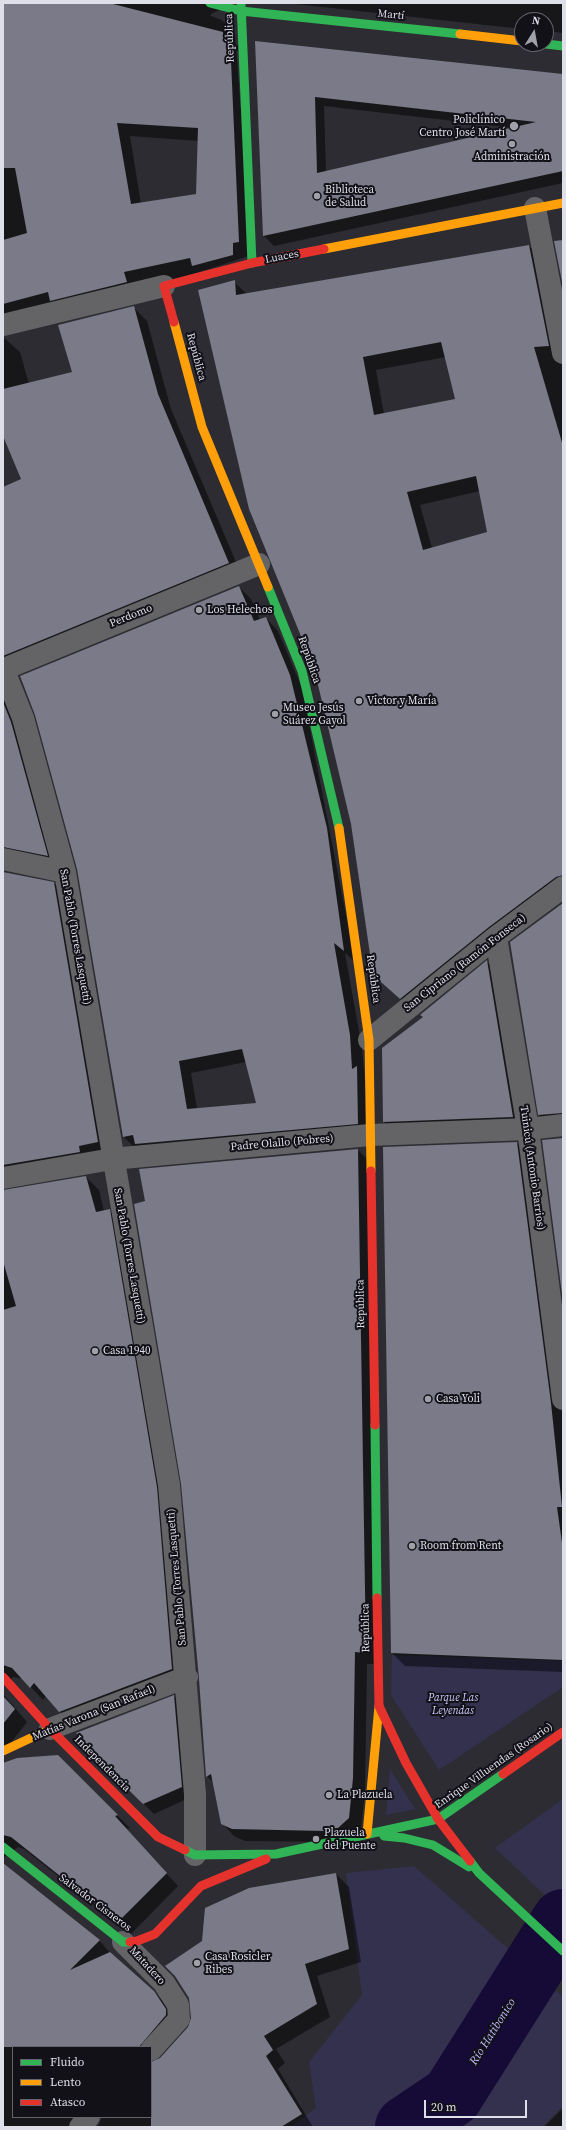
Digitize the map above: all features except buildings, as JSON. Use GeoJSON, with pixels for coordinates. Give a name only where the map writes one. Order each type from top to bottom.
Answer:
{"type":"FeatureCollection","features":[{"type":"Feature","properties":{"kind":"street","name":"Martí"},"geometry":{"type":"LineString","coordinates":[[210,3],[514,40]]}},
{"type":"Feature","properties":{"kind":"street","name":"República"},"geometry":{"type":"LineString","coordinates":[[241,7],[252,263]]}},
{"type":"Feature","properties":{"kind":"street","name":"Luaces"},"geometry":{"type":"LineString","coordinates":[[3,325],[252,263],[563,203]]}},
{"type":"Feature","properties":{"kind":"street"},"geometry":{"type":"LineString","coordinates":[[535,208],[563,354]]}},
{"type":"Feature","properties":{"kind":"street","name":"República"},"geometry":{"type":"LineString","coordinates":[[164,286],[202,427],[302,671],[340,826],[369,1040],[379,1706],[367,1834]]}},
{"type":"Feature","properties":{"kind":"street","name":"Perdomo"},"geometry":{"type":"LineString","coordinates":[[3,668],[259,564]]}},
{"type":"Feature","properties":{"kind":"street","name":"San Pablo (Torres Lasquetti)"},"geometry":{"type":"LineString","coordinates":[[3,668],[23,718],[65,872],[112,1159],[169,1485],[187,1677],[195,1794],[195,1858]]}},
{"type":"Feature","properties":{"kind":"street"},"geometry":{"type":"LineString","coordinates":[[3,859],[65,872]]}},
{"type":"Feature","properties":{"kind":"street","name":"San Cipriano (Ramón Fonseca)"},"geometry":{"type":"LineString","coordinates":[[369,1040],[496,937],[563,887]]}},
{"type":"Feature","properties":{"kind":"street","name":"Tuinicú (Antonio Barrios)"},"geometry":{"type":"LineString","coordinates":[[496,937],[528,1129],[563,1399]]}},
{"type":"Feature","properties":{"kind":"street","name":"Padre Olallo (Pobres)"},"geometry":{"type":"LineString","coordinates":[[3,1178],[112,1159],[370,1135],[528,1129],[563,1125]]}},
{"type":"Feature","properties":{"kind":"street","name":"Independencia"},"geometry":{"type":"LineString","coordinates":[[3,1677],[50,1729],[158,1837],[195,1858],[276,1854],[438,1819]]}},
{"type":"Feature","properties":{"kind":"street","name":"Matías Varona (San Rafael)"},"geometry":{"type":"LineString","coordinates":[[3,1751],[50,1729],[187,1677]]}},
{"type":"Feature","properties":{"kind":"street","name":"República"},"geometry":{"type":"LineString","coordinates":[[379,1706],[406,1763],[438,1819],[478,1873]]}},
{"type":"Feature","properties":{"kind":"street","name":"Enrique Villuendas (Rosario)"},"geometry":{"type":"LineString","coordinates":[[438,1819],[563,1732]]}},
{"type":"Feature","properties":{"kind":"street"},"geometry":{"type":"LineString","coordinates":[[367,1834],[404,1838],[433,1845],[478,1873],[563,1951]]}},
{"type":"Feature","properties":{"kind":"street","name":"Salvador Cisneros"},"geometry":{"type":"LineString","coordinates":[[3,1847],[123,1942],[137,1941],[155,1934],[201,1886],[276,1854]]}},
{"type":"Feature","properties":{"kind":"street"},"geometry":{"type":"LineString","coordinates":[[188,1898],[194,1880]]}},
{"type":"Feature","properties":{"kind":"street","name":"Matadero"},"geometry":{"type":"LineString","coordinates":[[123,1942],[164,1983],[178,2005],[179,2019],[152,2049]]}},
{"type":"Feature","properties":{"kind":"street"},"geometry":{"type":"LineString","coordinates":[[80,2127],[89,2118]]}},
{"type":"Feature","properties":{"kind":"green space","name":"Parque Las Leyendas"},"geometry":{"type":"Polygon","coordinates":[[[392,1655],[563,1661],[563,1687],[439,1770],[391,1695],[392,1655]]]}},
{"type":"Feature","properties":{"kind":"green space"},"geometry":{"type":"Polygon","coordinates":[[[390,1769],[415,1809],[386,1815],[390,1769]]]}},
{"type":"Feature","properties":{"kind":"green space"},"geometry":{"type":"Polygon","coordinates":[[[563,1799],[563,1912],[495,1848],[563,1799]]]}},
{"type":"Feature","properties":{"kind":"green space"},"geometry":{"type":"Polygon","coordinates":[[[414,1866],[563,1997],[563,2106],[542,2127],[290,2127],[316,2108],[309,2062],[362,1995],[346,1873],[414,1866]]]}},
{"type":"Feature","properties":{"kind":"waterway","name":"Río Hatibonico"},"geometry":{"type":"LineString","coordinates":[[406,2127],[452,2096],[563,1920]]}},
{"type":"Feature","properties":{"kind":"traffic: fast"},"geometry":{"type":"LineString","coordinates":[[210,3],[241,11],[460,34]]}},
{"type":"Feature","properties":{"kind":"traffic: fast"},"geometry":{"type":"LineString","coordinates":[[241,3],[252,263]]}},
{"type":"Feature","properties":{"kind":"traffic: fast"},"geometry":{"type":"LineString","coordinates":[[554,45],[563,46]]}},
{"type":"Feature","properties":{"kind":"traffic: fast"},"geometry":{"type":"LineString","coordinates":[[268,587],[302,671],[339,828]]}},
{"type":"Feature","properties":{"kind":"traffic: fast"},"geometry":{"type":"LineString","coordinates":[[375,1425],[377,1598]]}},
{"type":"Feature","properties":{"kind":"traffic: fast"},"geometry":{"type":"LineString","coordinates":[[185,1850],[195,1855],[276,1854],[438,1819],[503,1774]]}},
{"type":"Feature","properties":{"kind":"traffic: fast"},"geometry":{"type":"LineString","coordinates":[[384,1836],[404,1838],[433,1845],[469,1867]]}},
{"type":"Feature","properties":{"kind":"traffic: fast"},"geometry":{"type":"LineString","coordinates":[[3,1847],[123,1942],[130,1942]]}},
{"type":"Feature","properties":{"kind":"traffic: fast"},"geometry":{"type":"LineString","coordinates":[[470,1861],[479,1873],[563,1951]]}},
{"type":"Feature","properties":{"kind":"traffic: slow"},"geometry":{"type":"LineString","coordinates":[[460,34],[514,40]]}},
{"type":"Feature","properties":{"kind":"traffic: slow"},"geometry":{"type":"LineString","coordinates":[[324,249],[563,203]]}},
{"type":"Feature","properties":{"kind":"traffic: slow"},"geometry":{"type":"LineString","coordinates":[[174,322],[202,427],[268,587]]}},
{"type":"Feature","properties":{"kind":"traffic: slow"},"geometry":{"type":"LineString","coordinates":[[339,828],[369,1040],[371,1171]]}},
{"type":"Feature","properties":{"kind":"traffic: slow"},"geometry":{"type":"LineString","coordinates":[[367,1834],[379,1706]]}},
{"type":"Feature","properties":{"kind":"traffic: slow"},"geometry":{"type":"LineString","coordinates":[[3,1751],[50,1729]]}},
{"type":"Feature","properties":{"kind":"traffic: jam"},"geometry":{"type":"LineString","coordinates":[[174,322],[164,286],[252,263],[324,249]]}},
{"type":"Feature","properties":{"kind":"traffic: jam"},"geometry":{"type":"LineString","coordinates":[[371,1171],[375,1425]]}},
{"type":"Feature","properties":{"kind":"traffic: jam"},"geometry":{"type":"LineString","coordinates":[[377,1598],[379,1706],[406,1763],[438,1819],[470,1861]]}},
{"type":"Feature","properties":{"kind":"traffic: jam"},"geometry":{"type":"LineString","coordinates":[[3,1677],[50,1729],[158,1837],[185,1850]]}},
{"type":"Feature","properties":{"kind":"traffic: jam"},"geometry":{"type":"LineString","coordinates":[[503,1774],[563,1732]]}},
{"type":"Feature","properties":{"kind":"traffic: jam"},"geometry":{"type":"LineString","coordinates":[[130,1942],[155,1934],[201,1886],[266,1859]]}},
{"type":"Feature","properties":{"kind":"place","name":"Policlínico Centro José Martí"},"geometry":{"type":"Point","coordinates":[514,126]}},
{"type":"Feature","properties":{"kind":"place","name":"Administración"},"geometry":{"type":"Point","coordinates":[512,144]}},
{"type":"Feature","properties":{"kind":"place","name":"Biblioteca de Salud"},"geometry":{"type":"Point","coordinates":[317,196]}},
{"type":"Feature","properties":{"kind":"place","name":"Los Helechos"},"geometry":{"type":"Point","coordinates":[199,610]}},
{"type":"Feature","properties":{"kind":"place","name":"Victor y María"},"geometry":{"type":"Point","coordinates":[359,701]}},
{"type":"Feature","properties":{"kind":"place","name":"Museo Jesús Suárez Gayol"},"geometry":{"type":"Point","coordinates":[275,714]}},
{"type":"Feature","properties":{"kind":"place","name":"Casa 1940"},"geometry":{"type":"Point","coordinates":[95,1351]}},
{"type":"Feature","properties":{"kind":"place","name":"Casa Yoli"},"geometry":{"type":"Point","coordinates":[428,1399]}},
{"type":"Feature","properties":{"kind":"place","name":"Room from Rent"},"geometry":{"type":"Point","coordinates":[412,1546]}},
{"type":"Feature","properties":{"kind":"place","name":"La Plazuela"},"geometry":{"type":"Point","coordinates":[329,1795]}},
{"type":"Feature","properties":{"kind":"place","name":"Plazuela del Puente"},"geometry":{"type":"Point","coordinates":[316,1839]}},
{"type":"Feature","properties":{"kind":"place","name":"Casa Rosicler Ribes"},"geometry":{"type":"Point","coordinates":[197,1963]}}]}
